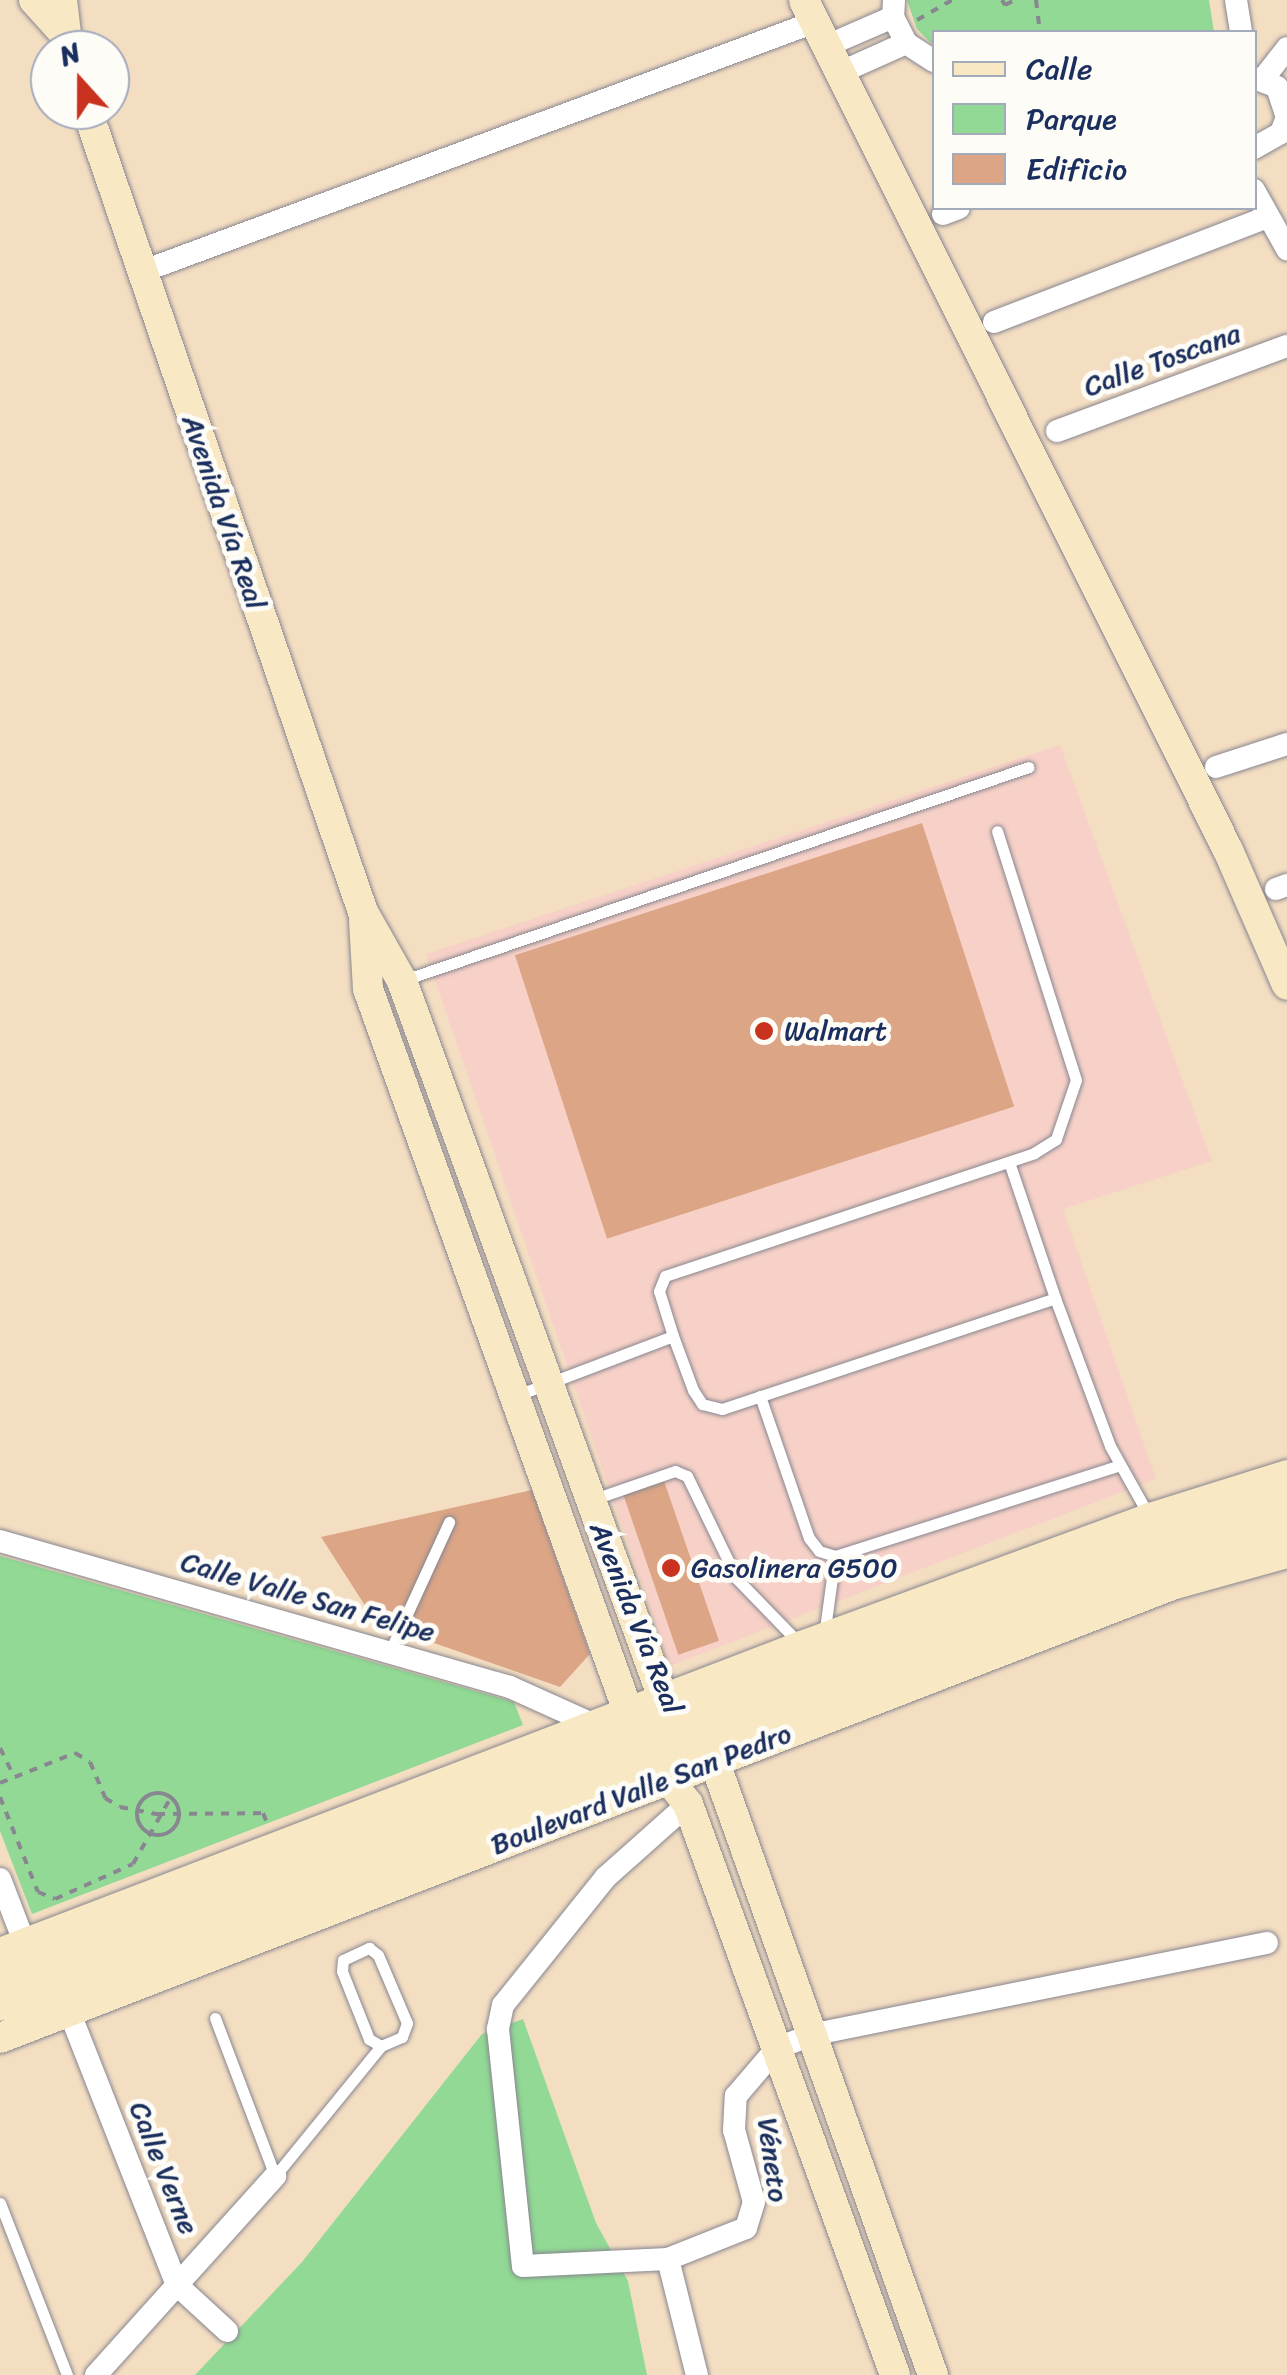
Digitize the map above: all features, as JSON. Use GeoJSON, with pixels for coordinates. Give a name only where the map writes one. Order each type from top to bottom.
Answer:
{"type":"FeatureCollection","features":[{"type":"Feature","properties":{"kind":"main road"},"geometry":{"type":"LineString","coordinates":[[34,0],[57,30]]}},
{"type":"Feature","properties":{"kind":"main road"},"geometry":{"type":"LineString","coordinates":[[62,0],[64,30]]}},
{"type":"Feature","properties":{"kind":"main road"},"geometry":{"type":"LineString","coordinates":[[819,36],[1228,850],[1287,985]]}},
{"type":"Feature","properties":{"kind":"main road","name":"Avenida Vía Real"},"geometry":{"type":"LineString","coordinates":[[95,130],[364,912],[402,981],[590,1501],[815,2034],[933,2375]]}},
{"type":"Feature","properties":{"kind":"main road","name":"Avenida Vía Real"},"geometry":{"type":"LineString","coordinates":[[364,912],[368,989],[515,1396],[647,1746],[688,1804],[894,2375]]}},
{"type":"Feature","properties":{"kind":"main road","name":"Boulevard Valle San Pedro"},"geometry":{"type":"LineString","coordinates":[[686,1730],[813,1642],[1150,1518],[1287,1475]]}},
{"type":"Feature","properties":{"kind":"main road","name":"Boulevard Valle San Pedro"},"geometry":{"type":"LineString","coordinates":[[0,1982],[260,1896],[1159,1542],[1287,1502]]}},
{"type":"Feature","properties":{"kind":"main road","name":"Boulevard Valle San Pedro"},"geometry":{"type":"LineString","coordinates":[[0,2006],[260,1896],[686,1730],[1168,1565],[1287,1531]]}},
{"type":"Feature","properties":{"kind":"main road","name":"Boulevard Valle San Pedro"},"geometry":{"type":"LineString","coordinates":[[686,1730],[1287,1554]]}},
{"type":"Feature","properties":{"kind":"main road","name":"Boulevard Valle San Pedro"},"geometry":{"type":"LineString","coordinates":[[0,2038],[69,2011],[260,1896],[276,1848],[594,1725],[647,1746]]}},
{"type":"Feature","properties":{"kind":"main road","name":"Boulevard Valle San Pedro"},"geometry":{"type":"LineString","coordinates":[[12,1948],[260,1896]]}},
{"type":"Feature","properties":{"kind":"street"},"geometry":{"type":"LineString","coordinates":[[1236,0],[1240,30]]}},
{"type":"Feature","properties":{"kind":"street"},"geometry":{"type":"LineString","coordinates":[[141,272],[819,36],[898,23],[932,59]]}},
{"type":"Feature","properties":{"kind":"street"},"geometry":{"type":"LineString","coordinates":[[1257,147],[1284,140],[1286,101],[1258,78],[1287,48]]}},
{"type":"Feature","properties":{"kind":"street"},"geometry":{"type":"LineString","coordinates":[[1257,196],[1287,249]]}},
{"type":"Feature","properties":{"kind":"street"},"geometry":{"type":"LineString","coordinates":[[994,322],[1268,217]]}},
{"type":"Feature","properties":{"kind":"street","name":"Calle Toscana"},"geometry":{"type":"LineString","coordinates":[[1057,430],[1287,346]]}},
{"type":"Feature","properties":{"kind":"street"},"geometry":{"type":"LineString","coordinates":[[1216,767],[1287,744]]}},
{"type":"Feature","properties":{"kind":"street","name":"Calle Valle San Felipe"},"geometry":{"type":"LineString","coordinates":[[0,1542],[510,1687],[594,1725]]}},
{"type":"Feature","properties":{"kind":"street","name":"Véneto"},"geometry":{"type":"LineString","coordinates":[[688,1804],[606,1877],[504,2005],[498,2029],[523,2266],[668,2259],[746,2228],[753,2216],[734,2130],[736,2096],[777,2048],[815,2034],[1266,1943]]}},
{"type":"Feature","properties":{"kind":"street"},"geometry":{"type":"LineString","coordinates":[[0,1879],[12,1948]]}},
{"type":"Feature","properties":{"kind":"street","name":"Calle Verne"},"geometry":{"type":"LineString","coordinates":[[69,2011],[178,2285],[227,2331]]}},
{"type":"Feature","properties":{"kind":"street"},"geometry":{"type":"LineString","coordinates":[[96,2375],[276,2176]]}},
{"type":"Feature","properties":{"kind":"street"},"geometry":{"type":"LineString","coordinates":[[668,2259],[698,2375]]}},
{"type":"Feature","properties":{"kind":"lane"},"geometry":{"type":"LineString","coordinates":[[368,989],[402,981],[1029,768]]}},
{"type":"Feature","properties":{"kind":"lane"},"geometry":{"type":"LineString","coordinates":[[997,832],[1076,1080],[1056,1139],[1009,1162],[664,1276],[659,1291],[702,1404],[722,1409],[1055,1298]]}},
{"type":"Feature","properties":{"kind":"lane"},"geometry":{"type":"LineString","coordinates":[[1009,1162],[1055,1298],[1120,1465],[1150,1518]]}},
{"type":"Feature","properties":{"kind":"lane"},"geometry":{"type":"LineString","coordinates":[[515,1396],[674,1336]]}},
{"type":"Feature","properties":{"kind":"lane"},"geometry":{"type":"LineString","coordinates":[[760,1396],[809,1538],[819,1551],[835,1556],[1120,1465]]}},
{"type":"Feature","properties":{"kind":"lane"},"geometry":{"type":"LineString","coordinates":[[590,1501],[675,1471],[687,1476],[737,1579],[813,1642],[835,1556]]}},
{"type":"Feature","properties":{"kind":"lane"},"geometry":{"type":"LineString","coordinates":[[390,1651],[449,1522]]}},
{"type":"Feature","properties":{"kind":"lane"},"geometry":{"type":"LineString","coordinates":[[215,2018],[276,2176],[381,2046],[402,2037],[407,2023],[378,1955],[369,1948],[354,1951],[342,1971],[369,2039],[381,2046]]}},
{"type":"Feature","properties":{"kind":"lane"},"geometry":{"type":"LineString","coordinates":[[0,2203],[67,2375]]}},
{"type":"Feature","properties":{"kind":"path"},"geometry":{"type":"LineString","coordinates":[[898,23],[952,0]]}},
{"type":"Feature","properties":{"kind":"path"},"geometry":{"type":"LineString","coordinates":[[1002,0],[1005,6],[1015,0]]}},
{"type":"Feature","properties":{"kind":"path"},"geometry":{"type":"LineString","coordinates":[[1036,0],[1040,30]]}},
{"type":"Feature","properties":{"kind":"path"},"geometry":{"type":"LineString","coordinates":[[0,1748],[13,1776]]}},
{"type":"Feature","properties":{"kind":"path"},"geometry":{"type":"LineString","coordinates":[[0,1783],[76,1753],[90,1762],[105,1798],[157,1814],[263,1813],[276,1848]]}},
{"type":"Feature","properties":{"kind":"path"},"geometry":{"type":"LineString","coordinates":[[137,1810],[150,1794],[171,1797]]}},
{"type":"Feature","properties":{"kind":"path"},"geometry":{"type":"LineString","coordinates":[[0,1797],[44,1898],[119,1874],[133,1864],[157,1814],[171,1797]]}},
{"type":"Feature","properties":{"kind":"path"},"geometry":{"type":"LineString","coordinates":[[171,1797],[179,1814]]}},
{"type":"Feature","properties":{"kind":"path"},"geometry":{"type":"LineString","coordinates":[[137,1810],[148,1834]]}},
{"type":"Feature","properties":{"kind":"path"},"geometry":{"type":"LineString","coordinates":[[148,1834],[167,1834],[179,1814]]}},
{"type":"Feature","properties":{"kind":"shaded area"},"geometry":{"type":"Polygon","coordinates":[[[1060,745],[1212,1161],[1063,1209],[1156,1479],[670,1666],[426,954],[1060,745]]]}},
{"type":"Feature","properties":{"kind":"green space"},"geometry":{"type":"Polygon","coordinates":[[[907,0],[1209,0],[1214,30],[932,30],[932,44],[917,29],[907,0]]]}},
{"type":"Feature","properties":{"kind":"green space"},"geometry":{"type":"Polygon","coordinates":[[[0,1556],[514,1702],[523,1725],[32,1914],[0,1831],[0,1556]]]}},
{"type":"Feature","properties":{"kind":"green space"},"geometry":{"type":"Polygon","coordinates":[[[523,2019],[596,2223],[628,2281],[647,2375],[195,2375],[302,2262],[482,2034],[523,2019]]]}},
{"type":"Feature","properties":{"kind":"building","name":"Walmart"},"geometry":{"type":"Polygon","coordinates":[[[922,823],[1014,1106],[607,1239],[515,955],[922,823]]]}},
{"type":"Feature","properties":{"kind":"building","name":"Gasolinera G500"},"geometry":{"type":"Polygon","coordinates":[[[664,1481],[719,1641],[678,1655],[623,1495],[664,1481]]]}},
{"type":"Feature","properties":{"kind":"building"},"geometry":{"type":"Polygon","coordinates":[[[532,1490],[590,1654],[560,1687],[391,1628],[382,1632],[321,1537],[532,1490]]]}},
{"type":"Feature","properties":{"kind":"place","name":"Walmart"},"geometry":{"type":"Point","coordinates":[764,1031]}},
{"type":"Feature","properties":{"kind":"place","name":"Gasolinera G500"},"geometry":{"type":"Point","coordinates":[671,1568]}}]}
